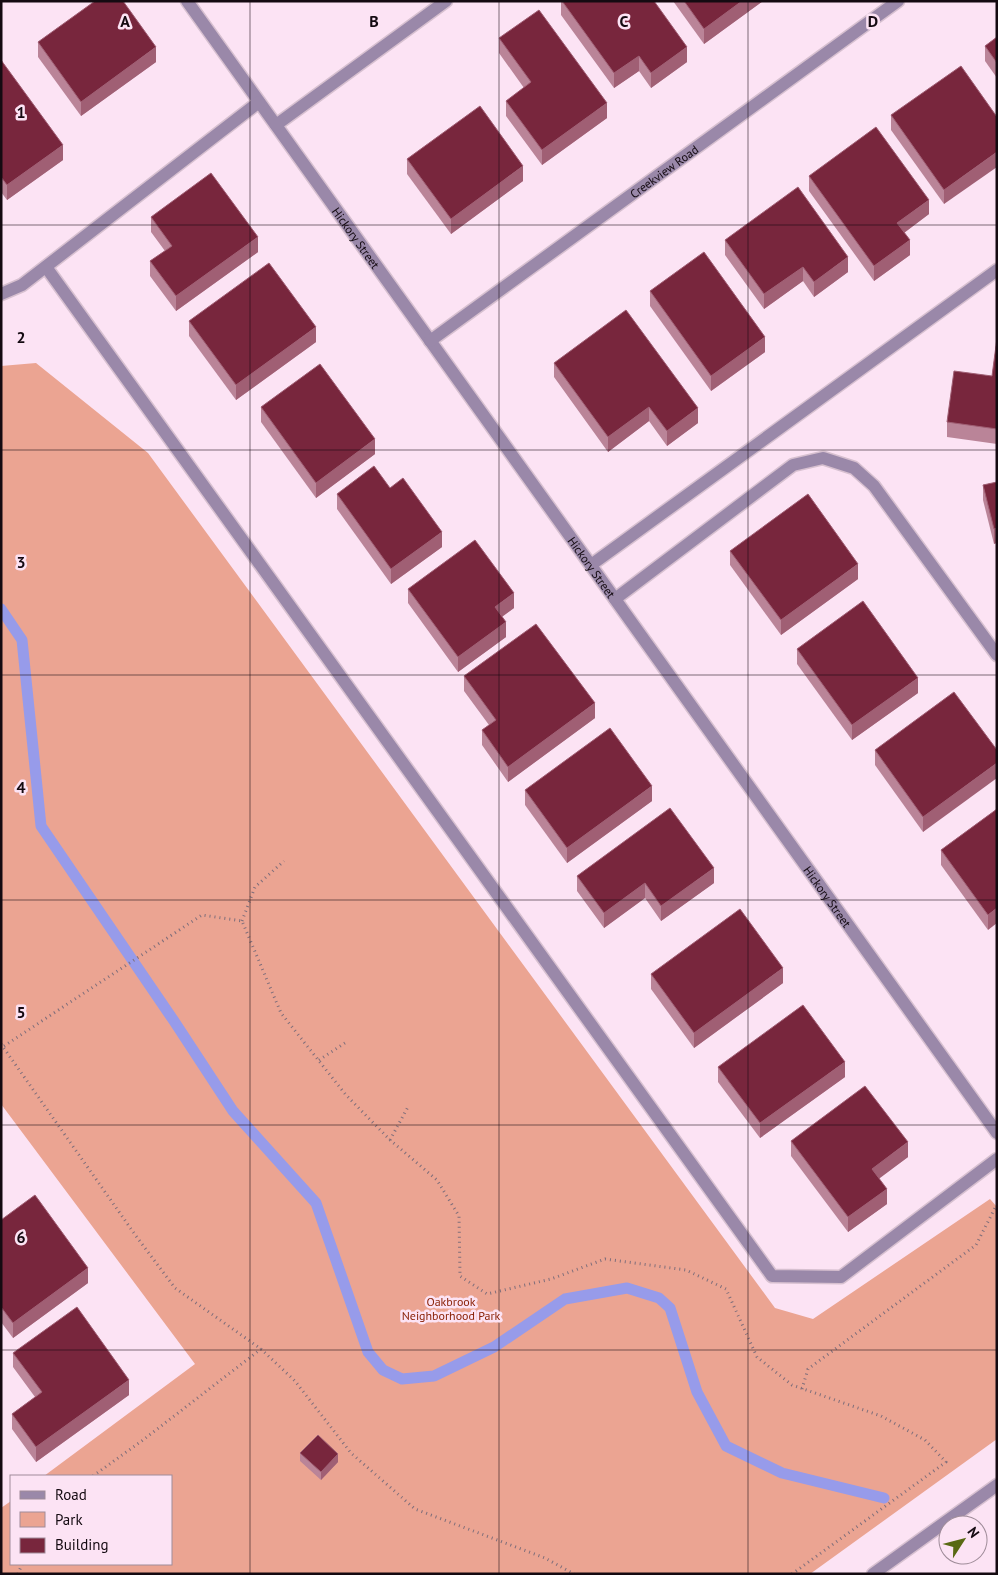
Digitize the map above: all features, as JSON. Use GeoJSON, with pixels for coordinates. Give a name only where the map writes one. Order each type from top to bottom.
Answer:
{"type":"FeatureCollection","features":[{"type":"Feature","properties":{"kind":"street","name":"Hickory Street"},"geometry":{"type":"LineString","coordinates":[[188,1],[997,1133]]}},
{"type":"Feature","properties":{"kind":"street"},"geometry":{"type":"LineString","coordinates":[[276,125],[446,1]]}},
{"type":"Feature","properties":{"kind":"street","name":"Creekview Road"},"geometry":{"type":"LineString","coordinates":[[430,341],[898,1]]}},
{"type":"Feature","properties":{"kind":"street"},"geometry":{"type":"LineString","coordinates":[[1,294],[22,285],[259,102]]}},
{"type":"Feature","properties":{"kind":"street"},"geometry":{"type":"LineString","coordinates":[[46,267],[772,1276],[841,1277],[997,1159]]}},
{"type":"Feature","properties":{"kind":"street"},"geometry":{"type":"LineString","coordinates":[[591,565],[997,270]]}},
{"type":"Feature","properties":{"kind":"street"},"geometry":{"type":"LineString","coordinates":[[615,599],[793,465],[823,458],[854,468],[874,486],[997,655]]}},
{"type":"Feature","properties":{"kind":"street"},"geometry":{"type":"LineString","coordinates":[[873,1574],[997,1485]]}},
{"type":"Feature","properties":{"kind":"path"},"geometry":{"type":"LineString","coordinates":[[284,861],[255,886],[242,921],[281,1013],[346,1095],[390,1140],[437,1180],[459,1216],[460,1276],[487,1294],[551,1279],[605,1259],[686,1270],[726,1289],[757,1357],[792,1385],[881,1416],[925,1440],[946,1462],[792,1574]]}},
{"type":"Feature","properties":{"kind":"path"},"geometry":{"type":"LineString","coordinates":[[242,921],[202,915],[2,1045],[136,1236],[175,1288],[261,1349],[294,1381],[351,1453],[415,1508],[545,1558],[574,1574]]}},
{"type":"Feature","properties":{"kind":"path"},"geometry":{"type":"LineString","coordinates":[[319,1060],[348,1041]]}},
{"type":"Feature","properties":{"kind":"path"},"geometry":{"type":"LineString","coordinates":[[390,1140],[409,1105]]}},
{"type":"Feature","properties":{"kind":"path"},"geometry":{"type":"LineString","coordinates":[[802,1389],[808,1369],[976,1245],[996,1206]]}},
{"type":"Feature","properties":{"kind":"path"},"geometry":{"type":"LineString","coordinates":[[94,1475],[144,1440],[261,1349]]}},
{"type":"Feature","properties":{"kind":"green space","name":"Oakbrook Neighborhood Park"},"geometry":{"type":"Polygon","coordinates":[[[36,363],[148,453],[775,1308],[813,1319],[990,1199],[997,1207],[997,1439],[810,1574],[1,1574],[1,1508],[10,1502],[10,1565],[172,1565],[172,1475],[45,1475],[195,1364],[1,1104],[1,366],[36,363]]]}},
{"type":"Feature","properties":{"kind":"building"},"geometry":{"type":"Polygon","coordinates":[[[95,1],[123,1],[156,47],[81,102],[38,42],[95,1]]]}},
{"type":"Feature","properties":{"kind":"building"},"geometry":{"type":"Polygon","coordinates":[[[562,1],[654,1],[687,47],[651,73],[639,56],[614,73],[562,1]]]}},
{"type":"Feature","properties":{"kind":"building"},"geometry":{"type":"Polygon","coordinates":[[[684,1],[742,1],[704,29],[684,1]]]}},
{"type":"Feature","properties":{"kind":"building"},"geometry":{"type":"Polygon","coordinates":[[[539,10],[607,103],[542,150],[506,101],[531,82],[499,38],[539,10]]]}},
{"type":"Feature","properties":{"kind":"building"},"geometry":{"type":"Polygon","coordinates":[[[997,37],[997,63],[985,46],[997,37]]]}},
{"type":"Feature","properties":{"kind":"building"},"geometry":{"type":"Polygon","coordinates":[[[1,60],[63,145],[7,185],[1,177],[1,60]]]}},
{"type":"Feature","properties":{"kind":"building"},"geometry":{"type":"Polygon","coordinates":[[[961,66],[997,117],[997,152],[944,190],[891,115],[961,66]]]}},
{"type":"Feature","properties":{"kind":"building"},"geometry":{"type":"Polygon","coordinates":[[[480,106],[523,166],[451,219],[407,159],[480,106]]]}},
{"type":"Feature","properties":{"kind":"building"},"geometry":{"type":"Polygon","coordinates":[[[876,127],[929,200],[897,223],[910,240],[874,266],[809,176],[876,127]]]}},
{"type":"Feature","properties":{"kind":"building"},"geometry":{"type":"Polygon","coordinates":[[[211,173],[258,237],[176,296],[150,261],[172,246],[151,217],[211,173]]]}},
{"type":"Feature","properties":{"kind":"building"},"geometry":{"type":"Polygon","coordinates":[[[798,187],[848,257],[814,282],[803,267],[764,294],[725,240],[798,187]]]}},
{"type":"Feature","properties":{"kind":"building"},"geometry":{"type":"Polygon","coordinates":[[[704,252],[765,337],[711,376],[650,291],[704,252]]]}},
{"type":"Feature","properties":{"kind":"building"},"geometry":{"type":"Polygon","coordinates":[[[269,263],[316,327],[236,385],[189,321],[269,263]]]}},
{"type":"Feature","properties":{"kind":"building"},"geometry":{"type":"Polygon","coordinates":[[[626,310],[698,408],[667,431],[649,407],[608,437],[554,363],[626,310]]]}},
{"type":"Feature","properties":{"kind":"building"},"geometry":{"type":"Polygon","coordinates":[[[997,338],[997,429],[947,422],[954,371],[992,376],[997,338]]]}},
{"type":"Feature","properties":{"kind":"building"},"geometry":{"type":"Polygon","coordinates":[[[320,364],[375,439],[316,483],[261,407],[320,364]]]}},
{"type":"Feature","properties":{"kind":"building"},"geometry":{"type":"Polygon","coordinates":[[[374,466],[390,488],[403,478],[442,532],[391,569],[337,494],[374,466]]]}},
{"type":"Feature","properties":{"kind":"building"},"geometry":{"type":"Polygon","coordinates":[[[997,482],[997,528],[994,529],[983,485],[997,482]]]}},
{"type":"Feature","properties":{"kind":"building"},"geometry":{"type":"Polygon","coordinates":[[[808,494],[858,564],[781,620],[730,551],[808,494]]]}},
{"type":"Feature","properties":{"kind":"building"},"geometry":{"type":"Polygon","coordinates":[[[475,540],[514,593],[495,607],[506,622],[458,657],[408,589],[475,540]]]}},
{"type":"Feature","properties":{"kind":"building"},"geometry":{"type":"Polygon","coordinates":[[[863,601],[918,678],[852,725],[797,649],[863,601]]]}},
{"type":"Feature","properties":{"kind":"building"},"geometry":{"type":"Polygon","coordinates":[[[536,624],[595,703],[508,767],[482,730],[496,720],[464,676],[536,624]]]}},
{"type":"Feature","properties":{"kind":"building"},"geometry":{"type":"Polygon","coordinates":[[[954,692],[997,750],[997,763],[923,817],[875,750],[954,692]]]}},
{"type":"Feature","properties":{"kind":"building"},"geometry":{"type":"Polygon","coordinates":[[[610,728],[652,786],[567,848],[525,790],[610,728]]]}},
{"type":"Feature","properties":{"kind":"building"},"geometry":{"type":"Polygon","coordinates":[[[670,808],[714,868],[661,906],[645,883],[604,913],[577,876],[670,808]]]}},
{"type":"Feature","properties":{"kind":"building"},"geometry":{"type":"Polygon","coordinates":[[[997,809],[997,908],[988,915],[941,850],[997,809]]]}},
{"type":"Feature","properties":{"kind":"building"},"geometry":{"type":"Polygon","coordinates":[[[740,909],[783,968],[694,1033],[651,974],[740,909]]]}},
{"type":"Feature","properties":{"kind":"building"},"geometry":{"type":"Polygon","coordinates":[[[803,1005],[845,1062],[760,1123],[718,1067],[803,1005]]]}},
{"type":"Feature","properties":{"kind":"building"},"geometry":{"type":"Polygon","coordinates":[[[865,1086],[908,1142],[872,1169],[887,1189],[848,1217],[791,1141],[865,1086]]]}},
{"type":"Feature","properties":{"kind":"building"},"geometry":{"type":"Polygon","coordinates":[[[35,1195],[88,1268],[13,1323],[1,1307],[1,1220],[35,1195]]]}},
{"type":"Feature","properties":{"kind":"building"},"geometry":{"type":"Polygon","coordinates":[[[77,1307],[129,1380],[36,1447],[12,1414],[42,1392],[13,1353],[77,1307]]]}},
{"type":"Feature","properties":{"kind":"building"},"geometry":{"type":"Polygon","coordinates":[[[318,1435],[338,1454],[321,1472],[300,1453],[318,1435]]]}},
{"type":"Feature","properties":{"kind":"waterway"},"geometry":{"type":"LineString","coordinates":[[1,609],[22,640],[41,826],[233,1111],[316,1203],[368,1352],[383,1370],[402,1379],[434,1376],[494,1347],[565,1299],[627,1288],[659,1298],[670,1308],[697,1392],[726,1446],[782,1473],[884,1498]]}}]}
